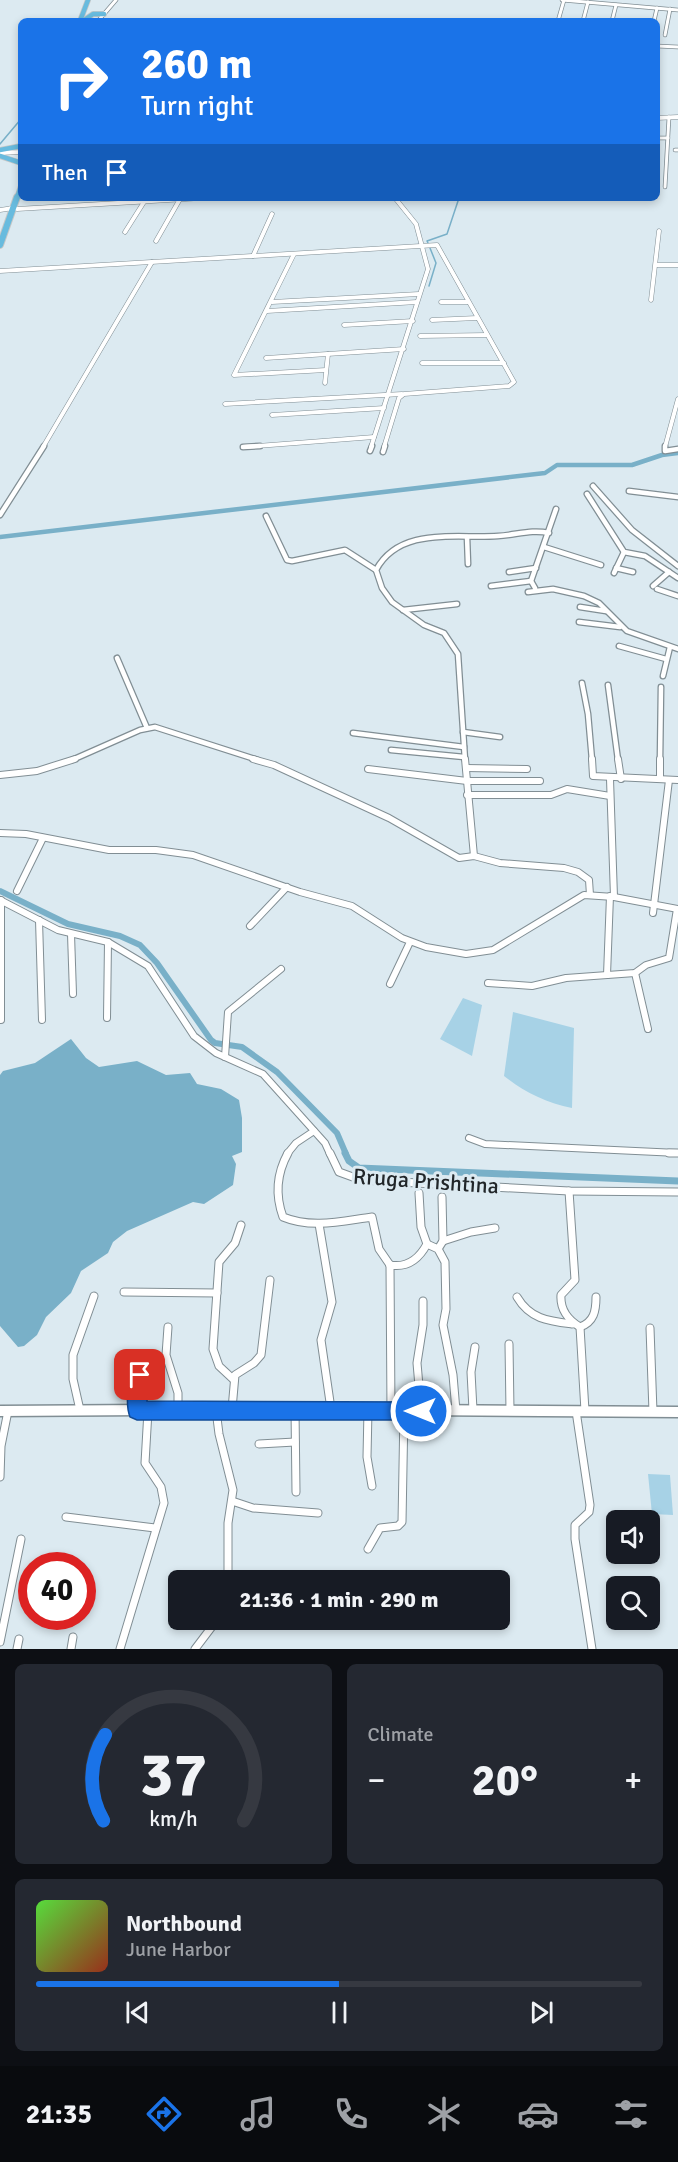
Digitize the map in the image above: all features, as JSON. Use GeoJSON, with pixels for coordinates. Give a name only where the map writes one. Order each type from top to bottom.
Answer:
{"type":"FeatureCollection","features":[{"type":"Feature","properties":{"kind":"highway"},"geometry":{"type":"LineString","coordinates":[[83,18],[89,0]]}},
{"type":"Feature","properties":{"kind":"highway"},"geometry":{"type":"LineString","coordinates":[[83,18],[89,0]]}},
{"type":"Feature","properties":{"kind":"highway"},"geometry":{"type":"LineString","coordinates":[[88,7],[93,14]]}},
{"type":"Feature","properties":{"kind":"highway"},"geometry":{"type":"LineString","coordinates":[[87,18],[93,14],[104,14]]}},
{"type":"Feature","properties":{"kind":"highway"},"geometry":{"type":"LineString","coordinates":[[0,154],[18,147]]}},
{"type":"Feature","properties":{"kind":"highway"},"geometry":{"type":"LineString","coordinates":[[0,154],[18,162]]}},
{"type":"Feature","properties":{"kind":"highway"},"geometry":{"type":"LineString","coordinates":[[0,257],[18,198]]}},
{"type":"Feature","properties":{"kind":"highway"},"geometry":{"type":"LineString","coordinates":[[0,245],[19,201]]}},
{"type":"Feature","properties":{"kind":"street"},"geometry":{"type":"LineString","coordinates":[[101,18],[116,0]]}},
{"type":"Feature","properties":{"kind":"street"},"geometry":{"type":"LineString","coordinates":[[559,18],[563,0],[678,10]]}},
{"type":"Feature","properties":{"kind":"street"},"geometry":{"type":"LineString","coordinates":[[584,18],[588,2]]}},
{"type":"Feature","properties":{"kind":"street"},"geometry":{"type":"LineString","coordinates":[[613,18],[616,5]]}},
{"type":"Feature","properties":{"kind":"street"},"geometry":{"type":"LineString","coordinates":[[655,18],[657,8]]}},
{"type":"Feature","properties":{"kind":"street"},"geometry":{"type":"LineString","coordinates":[[665,35],[670,9]]}},
{"type":"Feature","properties":{"kind":"street"},"geometry":{"type":"LineString","coordinates":[[660,46],[678,47]]}},
{"type":"Feature","properties":{"kind":"street"},"geometry":{"type":"LineString","coordinates":[[665,187],[669,117]]}},
{"type":"Feature","properties":{"kind":"street"},"geometry":{"type":"LineString","coordinates":[[660,118],[678,117]]}},
{"type":"Feature","properties":{"kind":"street"},"geometry":{"type":"LineString","coordinates":[[660,138],[668,138]]}},
{"type":"Feature","properties":{"kind":"street"},"geometry":{"type":"LineString","coordinates":[[0,154],[18,152]]}},
{"type":"Feature","properties":{"kind":"street"},"geometry":{"type":"LineString","coordinates":[[72,206],[74,201]]}},
{"type":"Feature","properties":{"kind":"street"},"geometry":{"type":"LineString","coordinates":[[0,210],[144,201]]}},
{"type":"Feature","properties":{"kind":"street"},"geometry":{"type":"LineString","coordinates":[[125,232],[144,201]]}},
{"type":"Feature","properties":{"kind":"street"},"geometry":{"type":"LineString","coordinates":[[156,241],[179,201]]}},
{"type":"Feature","properties":{"kind":"street"},"geometry":{"type":"LineString","coordinates":[[370,451],[413,321],[428,266],[425,245],[416,225],[397,201]]}},
{"type":"Feature","properties":{"kind":"street"},"geometry":{"type":"LineString","coordinates":[[253,256],[272,214]]}},
{"type":"Feature","properties":{"kind":"street"},"geometry":{"type":"LineString","coordinates":[[651,300],[659,231]]}},
{"type":"Feature","properties":{"kind":"street"},"geometry":{"type":"LineString","coordinates":[[0,271],[438,246],[514,382],[509,386],[404,394],[389,393],[225,404]]}},
{"type":"Feature","properties":{"kind":"street"},"geometry":{"type":"LineString","coordinates":[[294,254],[294,259],[234,375],[326,370]]}},
{"type":"Feature","properties":{"kind":"street"},"geometry":{"type":"LineString","coordinates":[[0,515],[92,367],[152,262]]}},
{"type":"Feature","properties":{"kind":"street"},"geometry":{"type":"LineString","coordinates":[[656,265],[678,265]]}},
{"type":"Feature","properties":{"kind":"street"},"geometry":{"type":"LineString","coordinates":[[272,302],[419,294]]}},
{"type":"Feature","properties":{"kind":"street"},"geometry":{"type":"LineString","coordinates":[[267,311],[417,302]]}},
{"type":"Feature","properties":{"kind":"street"},"geometry":{"type":"LineString","coordinates":[[441,302],[468,302]]}},
{"type":"Feature","properties":{"kind":"street"},"geometry":{"type":"LineString","coordinates":[[432,320],[477,318]]}},
{"type":"Feature","properties":{"kind":"street"},"geometry":{"type":"LineString","coordinates":[[345,325],[413,321]]}},
{"type":"Feature","properties":{"kind":"street"},"geometry":{"type":"LineString","coordinates":[[420,336],[487,335]]}},
{"type":"Feature","properties":{"kind":"street"},"geometry":{"type":"LineString","coordinates":[[266,358],[404,349]]}},
{"type":"Feature","properties":{"kind":"street"},"geometry":{"type":"LineString","coordinates":[[325,383],[328,354]]}},
{"type":"Feature","properties":{"kind":"street"},"geometry":{"type":"LineString","coordinates":[[422,363],[504,363]]}},
{"type":"Feature","properties":{"kind":"street"},"geometry":{"type":"LineString","coordinates":[[382,452],[399,398],[404,394]]}},
{"type":"Feature","properties":{"kind":"street"},"geometry":{"type":"LineString","coordinates":[[678,399],[665,441],[665,451],[678,449]]}},
{"type":"Feature","properties":{"kind":"street"},"geometry":{"type":"LineString","coordinates":[[272,415],[384,408]]}},
{"type":"Feature","properties":{"kind":"street"},"geometry":{"type":"LineString","coordinates":[[243,447],[374,437]]}},
{"type":"Feature","properties":{"kind":"street"},"geometry":{"type":"LineString","coordinates":[[593,486],[640,538],[678,566]]}},
{"type":"Feature","properties":{"kind":"street"},"geometry":{"type":"LineString","coordinates":[[629,491],[678,498]]}},
{"type":"Feature","properties":{"kind":"street"},"geometry":{"type":"LineString","coordinates":[[587,494],[624,552],[645,556],[678,578]]}},
{"type":"Feature","properties":{"kind":"street"},"geometry":{"type":"LineString","coordinates":[[535,588],[531,581],[556,509]]}},
{"type":"Feature","properties":{"kind":"street"},"geometry":{"type":"LineString","coordinates":[[266,516],[288,560],[345,550],[376,570],[387,595],[424,625],[444,633],[458,654],[467,795],[474,856]]}},
{"type":"Feature","properties":{"kind":"street"},"geometry":{"type":"LineString","coordinates":[[376,570],[380,560],[388,552],[407,542],[496,537],[537,531],[549,533]]}},
{"type":"Feature","properties":{"kind":"street"},"geometry":{"type":"LineString","coordinates":[[466,537],[468,564]]}},
{"type":"Feature","properties":{"kind":"street"},"geometry":{"type":"LineString","coordinates":[[544,547],[602,565]]}},
{"type":"Feature","properties":{"kind":"street"},"geometry":{"type":"LineString","coordinates":[[624,552],[615,571],[633,572]]}},
{"type":"Feature","properties":{"kind":"street"},"geometry":{"type":"LineString","coordinates":[[509,572],[536,568]]}},
{"type":"Feature","properties":{"kind":"street"},"geometry":{"type":"LineString","coordinates":[[669,572],[655,588],[678,596]]}},
{"type":"Feature","properties":{"kind":"street"},"geometry":{"type":"LineString","coordinates":[[491,586],[531,581]]}},
{"type":"Feature","properties":{"kind":"street"},"geometry":{"type":"LineString","coordinates":[[528,592],[535,588],[584,595],[600,603],[620,627]]}},
{"type":"Feature","properties":{"kind":"street"},"geometry":{"type":"LineString","coordinates":[[403,610],[457,604]]}},
{"type":"Feature","properties":{"kind":"street"},"geometry":{"type":"LineString","coordinates":[[580,608],[607,611]]}},
{"type":"Feature","properties":{"kind":"street"},"geometry":{"type":"LineString","coordinates":[[579,622],[620,627],[678,650]]}},
{"type":"Feature","properties":{"kind":"street"},"geometry":{"type":"LineString","coordinates":[[619,646],[666,659]]}},
{"type":"Feature","properties":{"kind":"street"},"geometry":{"type":"LineString","coordinates":[[663,676],[670,647]]}},
{"type":"Feature","properties":{"kind":"street"},"geometry":{"type":"LineString","coordinates":[[117,658],[147,728]]}},
{"type":"Feature","properties":{"kind":"street"},"geometry":{"type":"LineString","coordinates":[[582,683],[588,714],[592,774],[598,778],[610,779],[678,780]]}},
{"type":"Feature","properties":{"kind":"street"},"geometry":{"type":"LineString","coordinates":[[608,685],[621,779]]}},
{"type":"Feature","properties":{"kind":"street"},"geometry":{"type":"LineString","coordinates":[[660,779],[661,687]]}},
{"type":"Feature","properties":{"kind":"street"},"geometry":{"type":"LineString","coordinates":[[0,774],[28,773],[56,765],[147,728],[163,729],[199,743],[274,765],[389,818],[463,859],[474,856],[500,863],[564,868],[578,872],[589,880],[590,895]]}},
{"type":"Feature","properties":{"kind":"street"},"geometry":{"type":"LineString","coordinates":[[463,732],[500,737]]}},
{"type":"Feature","properties":{"kind":"street"},"geometry":{"type":"LineString","coordinates":[[352,733],[464,747]]}},
{"type":"Feature","properties":{"kind":"street"},"geometry":{"type":"LineString","coordinates":[[391,750],[464,757]]}},
{"type":"Feature","properties":{"kind":"street"},"geometry":{"type":"LineString","coordinates":[[466,768],[527,769]]}},
{"type":"Feature","properties":{"kind":"street"},"geometry":{"type":"LineString","coordinates":[[368,769],[466,781],[540,781]]}},
{"type":"Feature","properties":{"kind":"street"},"geometry":{"type":"LineString","coordinates":[[607,975],[612,897],[610,779]]}},
{"type":"Feature","properties":{"kind":"street"},"geometry":{"type":"LineString","coordinates":[[653,913],[669,780]]}},
{"type":"Feature","properties":{"kind":"street"},"geometry":{"type":"LineString","coordinates":[[467,795],[550,795],[567,789],[610,796]]}},
{"type":"Feature","properties":{"kind":"street"},"geometry":{"type":"LineString","coordinates":[[0,833],[17,833],[110,850],[156,850],[193,855],[352,906],[410,942],[447,952],[485,953],[504,944],[572,901],[590,895],[677,909],[669,958],[646,965],[635,973],[566,978],[532,986],[488,983]]}},
{"type":"Feature","properties":{"kind":"street"},"geometry":{"type":"LineString","coordinates":[[17,891],[43,838]]}},
{"type":"Feature","properties":{"kind":"street"},"geometry":{"type":"LineString","coordinates":[[250,926],[287,887]]}},
{"type":"Feature","properties":{"kind":"street"},"geometry":{"type":"LineString","coordinates":[[1,900],[1,1020]]}},
{"type":"Feature","properties":{"kind":"street","name":"Rruga Prishtina"},"geometry":{"type":"LineString","coordinates":[[1,900],[71,934],[108,942],[148,966],[194,1036],[209,1049],[263,1074],[325,1143],[339,1172],[352,1179],[569,1191],[678,1192]]}},
{"type":"Feature","properties":{"kind":"street"},"geometry":{"type":"LineString","coordinates":[[39,920],[42,1020]]}},
{"type":"Feature","properties":{"kind":"street"},"geometry":{"type":"LineString","coordinates":[[71,934],[73,994]]}},
{"type":"Feature","properties":{"kind":"street"},"geometry":{"type":"LineString","coordinates":[[107,1018],[108,942]]}},
{"type":"Feature","properties":{"kind":"street"},"geometry":{"type":"LineString","coordinates":[[390,984],[410,942]]}},
{"type":"Feature","properties":{"kind":"street"},"geometry":{"type":"LineString","coordinates":[[225,1057],[228,1012],[281,969]]}},
{"type":"Feature","properties":{"kind":"street"},"geometry":{"type":"LineString","coordinates":[[635,973],[648,1029]]}},
{"type":"Feature","properties":{"kind":"street"},"geometry":{"type":"LineString","coordinates":[[314,1131],[300,1140],[287,1155],[282,1166],[278,1201],[283,1217],[289,1221],[319,1224],[372,1217],[375,1245],[381,1257],[390,1266],[400,1267],[408,1264],[421,1254],[427,1244]]}},
{"type":"Feature","properties":{"kind":"street"},"geometry":{"type":"LineString","coordinates":[[469,1138],[485,1144],[678,1153]]}},
{"type":"Feature","properties":{"kind":"street"},"geometry":{"type":"LineString","coordinates":[[569,1191],[575,1280],[563,1290],[562,1300],[566,1315],[577,1325],[581,1411],[591,1505],[589,1512],[575,1525],[575,1539],[592,1649]]}},
{"type":"Feature","properties":{"kind":"street"},"geometry":{"type":"LineString","coordinates":[[419,1193],[421,1227],[427,1244],[438,1249],[445,1262],[446,1309],[442,1325],[453,1375],[456,1412]]}},
{"type":"Feature","properties":{"kind":"street"},"geometry":{"type":"LineString","coordinates":[[438,1249],[443,1241],[442,1197]]}},
{"type":"Feature","properties":{"kind":"street"},"geometry":{"type":"LineString","coordinates":[[319,1224],[332,1302],[331,1312],[322,1330],[321,1340],[331,1410]]}},
{"type":"Feature","properties":{"kind":"street"},"geometry":{"type":"LineString","coordinates":[[234,1380],[224,1372],[213,1353],[219,1262],[235,1243],[241,1226]]}},
{"type":"Feature","properties":{"kind":"street"},"geometry":{"type":"LineString","coordinates":[[443,1241],[471,1232],[495,1228]]}},
{"type":"Feature","properties":{"kind":"street"},"geometry":{"type":"LineString","coordinates":[[390,1266],[390,1411]]}},
{"type":"Feature","properties":{"kind":"street"},"geometry":{"type":"LineString","coordinates":[[232,1409],[235,1375],[254,1364],[261,1355],[270,1280]]}},
{"type":"Feature","properties":{"kind":"street"},"geometry":{"type":"LineString","coordinates":[[124,1292],[217,1293]]}},
{"type":"Feature","properties":{"kind":"street"},"geometry":{"type":"LineString","coordinates":[[80,1410],[73,1379],[73,1355],[94,1296]]}},
{"type":"Feature","properties":{"kind":"street"},"geometry":{"type":"LineString","coordinates":[[517,1297],[530,1316],[577,1325],[585,1325],[594,1317],[596,1298]]}},
{"type":"Feature","properties":{"kind":"street"},"geometry":{"type":"LineString","coordinates":[[421,1411],[417,1364],[423,1325],[423,1301]]}},
{"type":"Feature","properties":{"kind":"street"},"geometry":{"type":"LineString","coordinates":[[168,1327],[166,1355],[177,1387],[178,1410]]}},
{"type":"Feature","properties":{"kind":"street"},"geometry":{"type":"LineString","coordinates":[[650,1328],[653,1412]]}},
{"type":"Feature","properties":{"kind":"street"},"geometry":{"type":"LineString","coordinates":[[509,1344],[510,1411]]}},
{"type":"Feature","properties":{"kind":"street"},"geometry":{"type":"LineString","coordinates":[[473,1411],[471,1372],[475,1347]]}},
{"type":"Feature","properties":{"kind":"street"},"geometry":{"type":"LineString","coordinates":[[120,1649],[154,1528],[162,1515],[164,1500],[161,1486],[145,1466],[140,1375]]}},
{"type":"Feature","properties":{"kind":"street"},"geometry":{"type":"LineString","coordinates":[[294,1409],[296,1492]]}},
{"type":"Feature","properties":{"kind":"street"},"geometry":{"type":"LineString","coordinates":[[0,1477],[4,1411],[294,1409],[678,1412]]}},
{"type":"Feature","properties":{"kind":"street"},"geometry":{"type":"LineString","coordinates":[[216,1410],[219,1434],[231,1480],[228,1570]]}},
{"type":"Feature","properties":{"kind":"street"},"geometry":{"type":"LineString","coordinates":[[368,1410],[367,1457],[372,1486]]}},
{"type":"Feature","properties":{"kind":"street"},"geometry":{"type":"LineString","coordinates":[[368,1549],[381,1528],[398,1526],[402,1522],[404,1411]]}},
{"type":"Feature","properties":{"kind":"street"},"geometry":{"type":"LineString","coordinates":[[259,1444],[295,1442]]}},
{"type":"Feature","properties":{"kind":"street"},"geometry":{"type":"LineString","coordinates":[[232,1501],[253,1509],[318,1514]]}},
{"type":"Feature","properties":{"kind":"street"},"geometry":{"type":"LineString","coordinates":[[66,1516],[154,1528]]}},
{"type":"Feature","properties":{"kind":"street"},"geometry":{"type":"LineString","coordinates":[[0,1642],[21,1539]]}},
{"type":"Feature","properties":{"kind":"street"},"geometry":{"type":"LineString","coordinates":[[195,1649],[209,1630]]}},
{"type":"Feature","properties":{"kind":"street"},"geometry":{"type":"LineString","coordinates":[[71,1649],[73,1637]]}},
{"type":"Feature","properties":{"kind":"street"},"geometry":{"type":"LineString","coordinates":[[17,1649],[19,1639]]}},
{"type":"Feature","properties":{"kind":"shaded area"},"geometry":{"type":"Polygon","coordinates":[[[463,998],[482,1005],[472,1056],[440,1039],[463,998]]]}},
{"type":"Feature","properties":{"kind":"shaded area"},"geometry":{"type":"Polygon","coordinates":[[[513,1012],[574,1028],[572,1108],[536,1096],[504,1076],[513,1012]]]}},
{"type":"Feature","properties":{"kind":"shaded area"},"geometry":{"type":"Polygon","coordinates":[[[71,1039],[86,1058],[99,1067],[137,1061],[166,1075],[190,1073],[197,1084],[221,1089],[239,1100],[242,1118],[242,1152],[232,1156],[236,1164],[233,1185],[204,1204],[193,1202],[127,1231],[113,1242],[108,1253],[81,1271],[71,1293],[46,1317],[37,1335],[24,1346],[18,1347],[0,1326],[0,1075],[3,1071],[35,1063],[71,1039]]]}},
{"type":"Feature","properties":{"kind":"shaded area"},"geometry":{"type":"Polygon","coordinates":[[[648,1474],[670,1475],[673,1515],[660,1514],[660,1510],[652,1510],[648,1474]]]}},
{"type":"Feature","properties":{"kind":"waterway"},"geometry":{"type":"LineString","coordinates":[[0,144],[18,123]]}},
{"type":"Feature","properties":{"kind":"waterway"},"geometry":{"type":"LineString","coordinates":[[428,243],[427,241],[447,234],[458,201]]}},
{"type":"Feature","properties":{"kind":"waterway"},"geometry":{"type":"LineString","coordinates":[[429,286],[436,263],[430,248]]}},
{"type":"Feature","properties":{"kind":"waterway"},"geometry":{"type":"LineString","coordinates":[[0,537],[545,473],[557,465],[632,465],[662,455],[678,453]]}},
{"type":"Feature","properties":{"kind":"waterway"},"geometry":{"type":"LineString","coordinates":[[0,891],[68,924],[120,936],[140,945],[157,963],[211,1040],[215,1043],[242,1047],[277,1072],[337,1133],[346,1154]]}},
{"type":"Feature","properties":{"kind":"waterway"},"geometry":{"type":"LineString","coordinates":[[345,1153],[349,1161],[359,1168],[678,1181]]}},
{"type":"Feature","properties":{"kind":"route"},"geometry":{"type":"LineString","coordinates":[[140,1375],[137,1410],[421,1411]]}}]}
